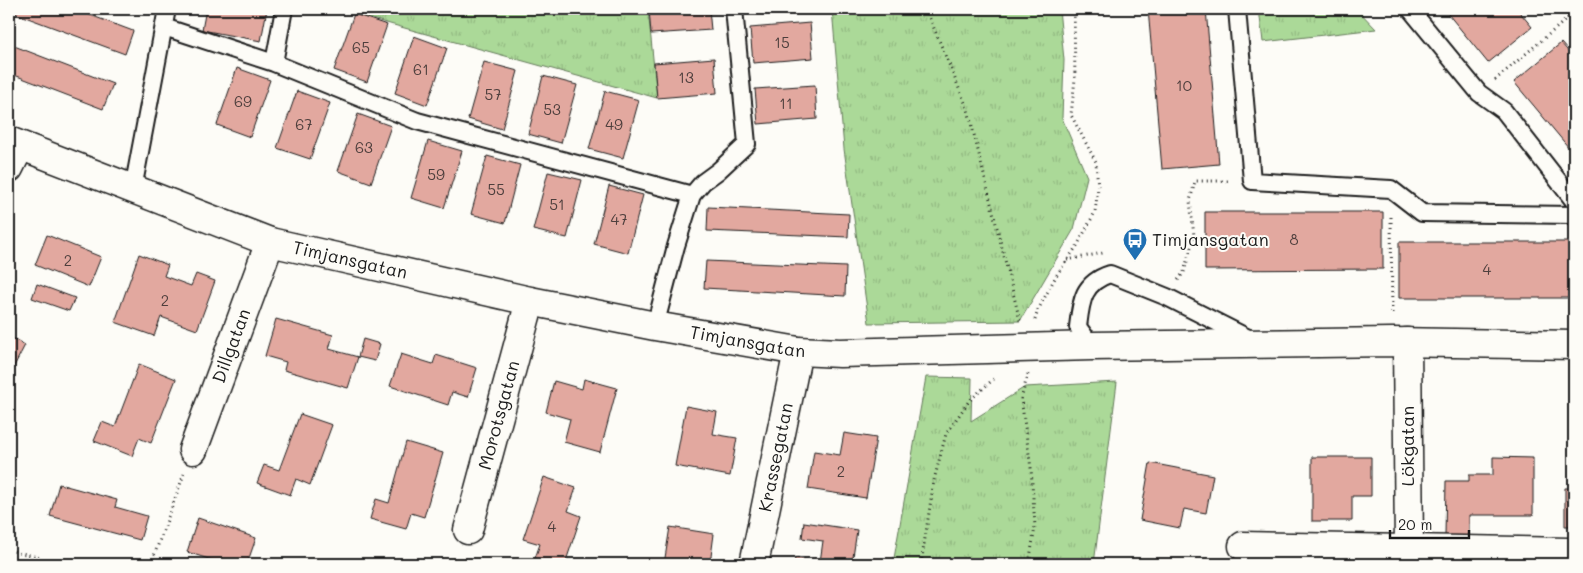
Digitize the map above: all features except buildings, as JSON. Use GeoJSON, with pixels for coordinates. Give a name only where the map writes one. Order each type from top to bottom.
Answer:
{"type":"FeatureCollection","features":[{"type":"Feature","properties":{"kind":"street","name":"Timjansgatan"},"geometry":{"type":"LineString","coordinates":[[12,152],[133,189],[270,242],[530,301],[655,326],[798,351],[840,353],[1092,346],[1400,342],[1574,345]]}},
{"type":"Feature","properties":{"kind":"street","name":"Dillgatan"},"geometry":{"type":"LineString","coordinates":[[193,450],[270,242]]}},
{"type":"Feature","properties":{"kind":"street","name":"Morotsgatan"},"geometry":{"type":"LineString","coordinates":[[468,530],[530,301]]}},
{"type":"Feature","properties":{"kind":"street","name":"Lökgatan"},"geometry":{"type":"LineString","coordinates":[[1400,342],[1408,549]]}},
{"type":"Feature","properties":{"kind":"street","name":"Krassegatan"},"geometry":{"type":"LineString","coordinates":[[754,564],[798,351]]}},
{"type":"Feature","properties":{"kind":"street"},"geometry":{"type":"LineString","coordinates":[[1243,546],[1569,552]]}},
{"type":"Feature","properties":{"kind":"lane"},"geometry":{"type":"LineString","coordinates":[[133,189],[167,9]]}},
{"type":"Feature","properties":{"kind":"lane"},"geometry":{"type":"LineString","coordinates":[[274,63],[284,9]]}},
{"type":"Feature","properties":{"kind":"lane"},"geometry":{"type":"LineString","coordinates":[[655,326],[676,246],[692,195],[703,182],[747,144],[734,9]]}},
{"type":"Feature","properties":{"kind":"lane"},"geometry":{"type":"LineString","coordinates":[[1237,9],[1252,181],[1391,189],[1422,213],[1574,215]]}},
{"type":"Feature","properties":{"kind":"lane"},"geometry":{"type":"LineString","coordinates":[[1410,9],[1479,93],[1504,111],[1574,201]]}},
{"type":"Feature","properties":{"kind":"lane"},"geometry":{"type":"LineString","coordinates":[[164,27],[274,63],[417,121],[692,195]]}},
{"type":"Feature","properties":{"kind":"lane"},"geometry":{"type":"LineString","coordinates":[[1092,346],[1078,327],[1080,305],[1083,296],[1092,283],[1110,274],[1167,297],[1258,344]]}},
{"type":"Feature","properties":{"kind":"path"},"geometry":{"type":"LineString","coordinates":[[926,9],[968,110],[1027,349],[1028,372],[1021,399],[1031,468],[1035,527],[1029,564]]}},
{"type":"Feature","properties":{"kind":"path"},"geometry":{"type":"LineString","coordinates":[[921,564],[934,480],[946,434],[970,401],[1027,349],[1038,310],[1056,276],[1077,246],[1095,212],[1098,188],[1096,162],[1071,115],[1075,79],[1074,9]]}},
{"type":"Feature","properties":{"kind":"path"},"geometry":{"type":"LineString","coordinates":[[1479,93],[1574,13]]}},
{"type":"Feature","properties":{"kind":"path"},"geometry":{"type":"LineString","coordinates":[[1167,297],[1184,272],[1194,236],[1190,201],[1195,181],[1252,181]]}},
{"type":"Feature","properties":{"kind":"path"},"geometry":{"type":"LineString","coordinates":[[1391,189],[1400,342]]}},
{"type":"Feature","properties":{"kind":"path"},"geometry":{"type":"LineString","coordinates":[[151,564],[193,450]]}},
{"type":"Feature","properties":{"kind":"path"},"geometry":{"type":"LineString","coordinates":[[9,550],[66,564]]}},
{"type":"Feature","properties":{"kind":"green space"},"geometry":{"type":"Polygon","coordinates":[[[345,9],[648,9],[657,98],[354,14],[345,9]]]}},
{"type":"Feature","properties":{"kind":"green space"},"geometry":{"type":"Polygon","coordinates":[[[832,9],[1059,9],[1064,60],[1062,118],[1087,177],[1074,229],[1020,321],[869,323],[844,149],[832,9]]]}},
{"type":"Feature","properties":{"kind":"green space"},"geometry":{"type":"Polygon","coordinates":[[[1259,9],[1357,9],[1376,29],[1263,42],[1259,9]]]}},
{"type":"Feature","properties":{"kind":"green space"},"geometry":{"type":"Polygon","coordinates":[[[926,377],[972,378],[971,421],[1025,387],[1117,382],[1094,564],[893,564],[926,377]]]}},
{"type":"Feature","properties":{"kind":"place","name":"Timjansgatan"},"geometry":{"type":"Point","coordinates":[1135,261]}}]}
